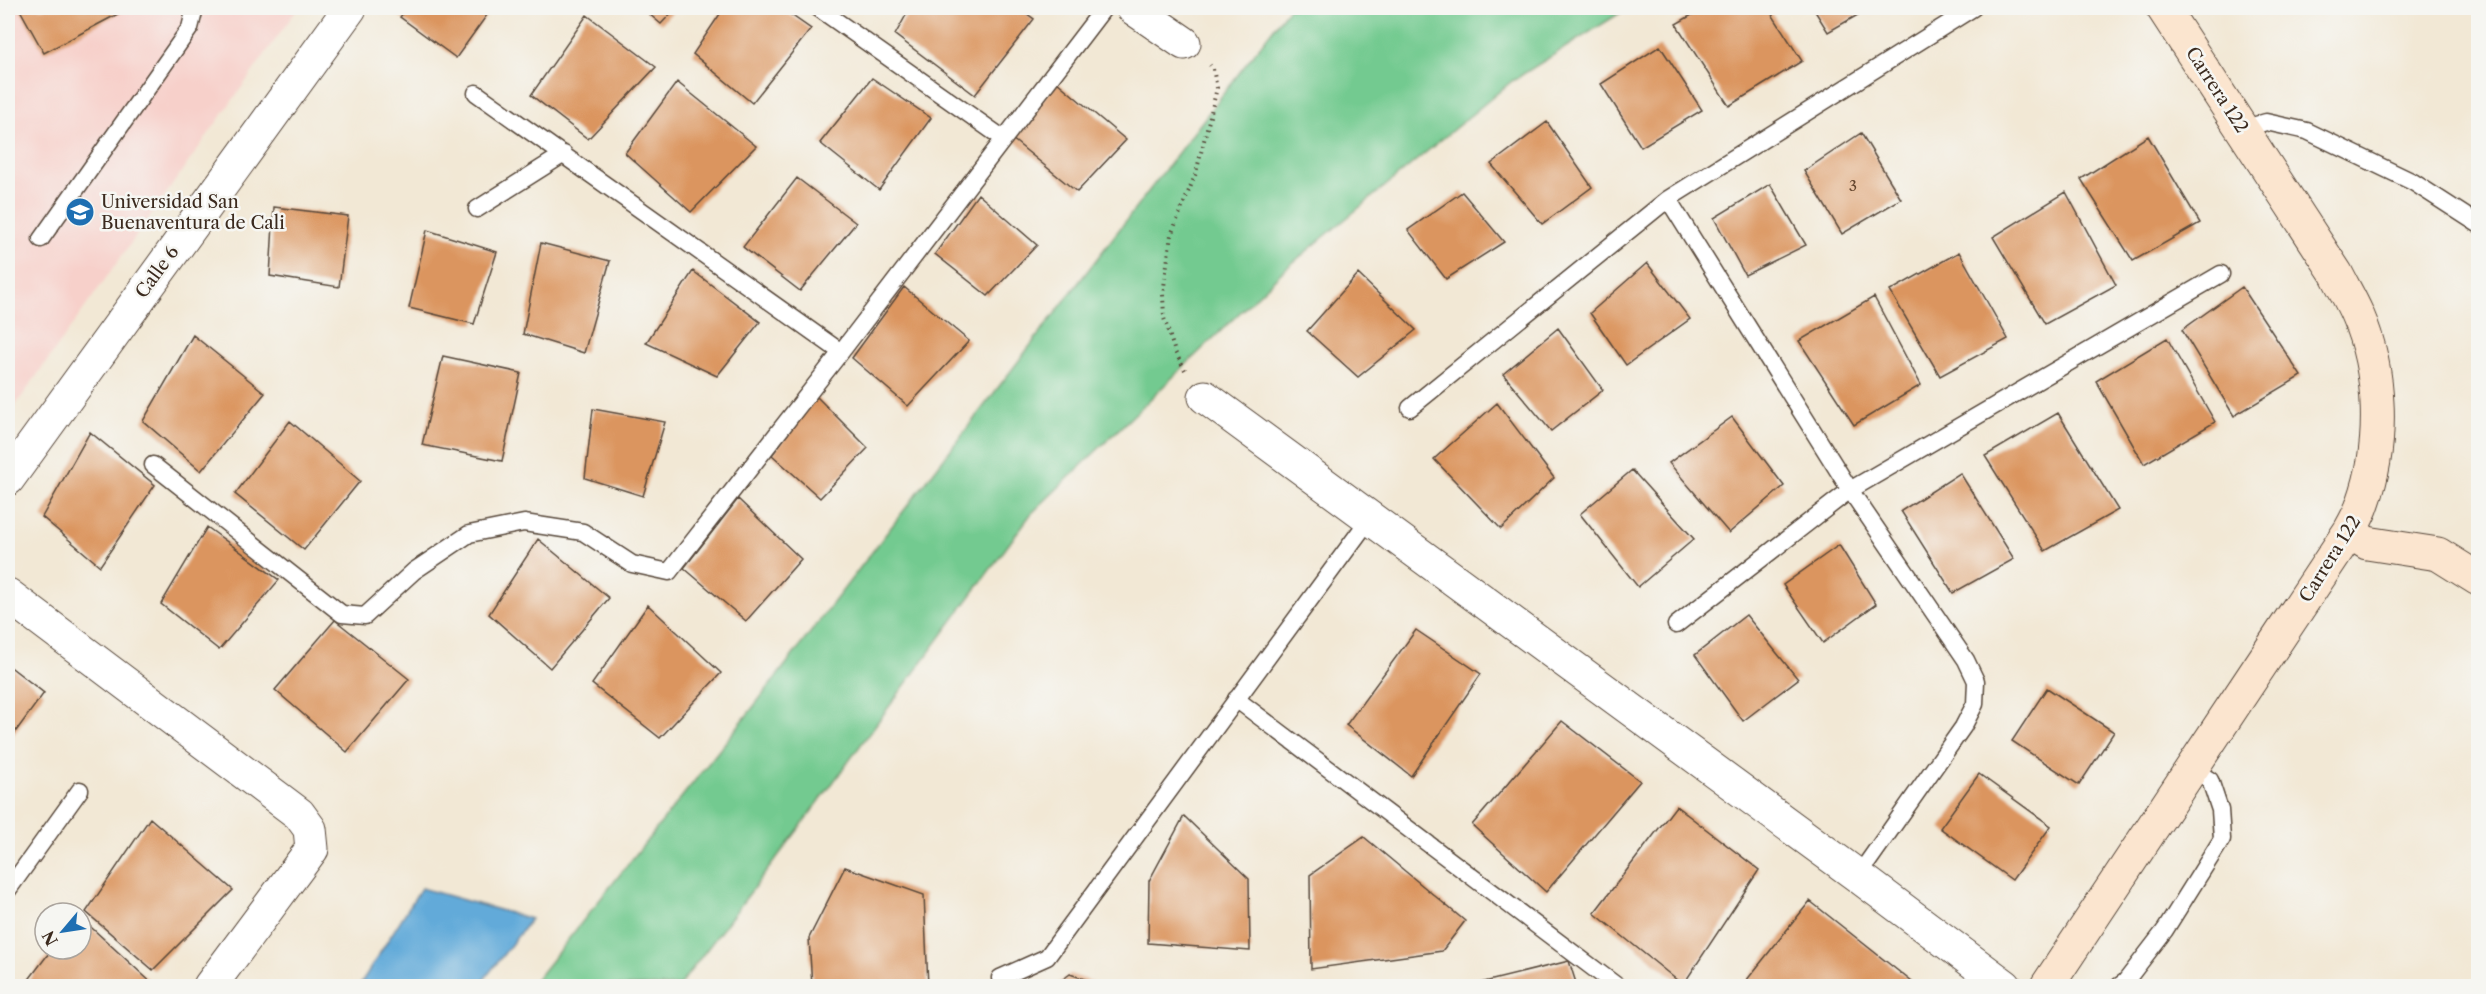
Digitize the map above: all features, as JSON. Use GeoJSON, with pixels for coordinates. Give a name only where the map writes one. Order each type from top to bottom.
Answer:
{"type":"FeatureCollection","features":[{"type":"Feature","properties":{"kind":"street","name":"Calle 6"},"geometry":{"type":"LineString","coordinates":[[8,479],[350,8]]}},
{"type":"Feature","properties":{"kind":"street"},"geometry":{"type":"LineString","coordinates":[[1133,8],[1184,43]]}},
{"type":"Feature","properties":{"kind":"street","name":"Carrera 122"},"geometry":{"type":"LineString","coordinates":[[2047,987],[2349,532],[2363,504],[2374,457],[2377,410],[2372,362],[2358,315],[2336,273],[2163,8]]}},
{"type":"Feature","properties":{"kind":"street"},"geometry":{"type":"LineString","coordinates":[[1205,397],[1858,876],[2005,987]]}},
{"type":"Feature","properties":{"kind":"street"},"geometry":{"type":"LineString","coordinates":[[2349,532],[2367,543],[2438,554],[2478,579]]}},
{"type":"Feature","properties":{"kind":"street"},"geometry":{"type":"LineString","coordinates":[[8,595],[299,814],[310,829],[312,849],[307,858],[210,987]]}},
{"type":"Feature","properties":{"kind":"lane"},"geometry":{"type":"LineString","coordinates":[[41,239],[190,28],[195,8]]}},
{"type":"Feature","properties":{"kind":"lane"},"geometry":{"type":"LineString","coordinates":[[818,8],[1004,139]]}},
{"type":"Feature","properties":{"kind":"lane"},"geometry":{"type":"LineString","coordinates":[[153,465],[342,614],[365,616],[414,571],[469,534],[524,523],[583,532],[632,564],[669,572],[842,352],[1104,8]]}},
{"type":"Feature","properties":{"kind":"lane"},"geometry":{"type":"LineString","coordinates":[[1410,408],[1668,199],[1972,8]]}},
{"type":"Feature","properties":{"kind":"lane"},"geometry":{"type":"LineString","coordinates":[[476,93],[842,352]]}},
{"type":"Feature","properties":{"kind":"lane"},"geometry":{"type":"LineString","coordinates":[[2242,129],[2266,122],[2307,131],[2413,182],[2478,224]]}},
{"type":"Feature","properties":{"kind":"lane"},"geometry":{"type":"LineString","coordinates":[[477,209],[564,154]]}},
{"type":"Feature","properties":{"kind":"lane"},"geometry":{"type":"LineString","coordinates":[[1668,199],[1850,490],[1954,642],[1976,681],[1975,704],[1963,727],[1858,876]]}},
{"type":"Feature","properties":{"kind":"lane"},"geometry":{"type":"LineString","coordinates":[[1676,625],[1850,490],[2221,274]]}},
{"type":"Feature","properties":{"kind":"lane"},"geometry":{"type":"LineString","coordinates":[[1000,978],[1047,957],[1370,518]]}},
{"type":"Feature","properties":{"kind":"lane"},"geometry":{"type":"LineString","coordinates":[[1236,699],[1617,987]]}},
{"type":"Feature","properties":{"kind":"lane"},"geometry":{"type":"LineString","coordinates":[[2119,987],[2165,930],[2222,839],[2220,810],[2210,780],[2192,769]]}},
{"type":"Feature","properties":{"kind":"lane"},"geometry":{"type":"LineString","coordinates":[[8,890],[80,790]]}},
{"type":"Feature","properties":{"kind":"path"},"geometry":{"type":"LineString","coordinates":[[1184,43],[1203,57],[1213,69],[1217,88],[1196,173],[1171,235],[1163,294],[1164,318],[1174,352],[1205,397]]}},
{"type":"Feature","properties":{"kind":"shaded area","name":"Universidad San Buenaventura de Cali"},"geometry":{"type":"Polygon","coordinates":[[[8,8],[298,8],[8,416],[8,8]]]}},
{"type":"Feature","properties":{"kind":"green space"},"geometry":{"type":"Polygon","coordinates":[[[1289,8],[1628,8],[1512,81],[1284,270],[1031,514],[801,826],[679,986],[531,986],[751,710],[1289,8]]]}},
{"type":"Feature","properties":{"kind":"water"},"geometry":{"type":"Polygon","coordinates":[[[421,888],[531,919],[479,986],[359,986],[421,888]]]}},
{"type":"Feature","properties":{"kind":"building"},"geometry":{"type":"Polygon","coordinates":[[[19,8],[129,8],[44,53],[19,8]]]}},
{"type":"Feature","properties":{"kind":"building"},"geometry":{"type":"Polygon","coordinates":[[[407,8],[492,8],[456,58],[400,17],[407,8]]]}},
{"type":"Feature","properties":{"kind":"building"},"geometry":{"type":"Polygon","coordinates":[[[642,8],[676,8],[661,24],[642,8]]]}},
{"type":"Feature","properties":{"kind":"building"},"geometry":{"type":"Polygon","coordinates":[[[724,8],[781,8],[811,29],[752,103],[693,54],[724,8]]]}},
{"type":"Feature","properties":{"kind":"building"},"geometry":{"type":"Polygon","coordinates":[[[910,8],[1019,8],[1034,19],[975,95],[895,35],[910,8]]]}},
{"type":"Feature","properties":{"kind":"building"},"geometry":{"type":"Polygon","coordinates":[[[1704,8],[1768,8],[1802,61],[1729,106],[1676,24],[1704,8]]]}},
{"type":"Feature","properties":{"kind":"building"},"geometry":{"type":"Polygon","coordinates":[[[1813,8],[1870,8],[1828,32],[1813,8]]]}},
{"type":"Feature","properties":{"kind":"building"},"geometry":{"type":"Polygon","coordinates":[[[587,15],[656,67],[588,139],[531,95],[587,15]]]}},
{"type":"Feature","properties":{"kind":"building"},"geometry":{"type":"Polygon","coordinates":[[[1660,46],[1702,110],[1641,147],[1601,84],[1660,46]]]}},
{"type":"Feature","properties":{"kind":"building"},"geometry":{"type":"Polygon","coordinates":[[[872,78],[931,118],[879,190],[820,143],[872,78]]]}},
{"type":"Feature","properties":{"kind":"building"},"geometry":{"type":"Polygon","coordinates":[[[677,82],[756,146],[691,212],[625,153],[677,82]]]}},
{"type":"Feature","properties":{"kind":"building"},"geometry":{"type":"Polygon","coordinates":[[[1057,82],[1126,140],[1077,192],[1011,138],[1057,82]]]}},
{"type":"Feature","properties":{"kind":"building"},"geometry":{"type":"Polygon","coordinates":[[[1547,122],[1592,187],[1542,224],[1491,164],[1547,122]]]}},
{"type":"Feature","properties":{"kind":"building"},"geometry":{"type":"Polygon","coordinates":[[[1861,133],[1901,199],[1842,234],[1804,171],[1861,133]]]}},
{"type":"Feature","properties":{"kind":"building"},"geometry":{"type":"Polygon","coordinates":[[[2148,136],[2200,223],[2133,261],[2081,179],[2148,136]]]}},
{"type":"Feature","properties":{"kind":"building"},"geometry":{"type":"Polygon","coordinates":[[[797,178],[856,223],[800,291],[743,247],[797,178]]]}},
{"type":"Feature","properties":{"kind":"building"},"geometry":{"type":"Polygon","coordinates":[[[1770,184],[1806,245],[1745,275],[1714,218],[1770,184]]]}},
{"type":"Feature","properties":{"kind":"building"},"geometry":{"type":"Polygon","coordinates":[[[1462,192],[1504,242],[1446,279],[1408,230],[1462,192]]]}},
{"type":"Feature","properties":{"kind":"building"},"geometry":{"type":"Polygon","coordinates":[[[2066,192],[2116,285],[2045,324],[1993,237],[2066,192]]]}},
{"type":"Feature","properties":{"kind":"building"},"geometry":{"type":"Polygon","coordinates":[[[978,194],[1037,245],[988,296],[935,254],[978,194]]]}},
{"type":"Feature","properties":{"kind":"building"},"geometry":{"type":"Polygon","coordinates":[[[274,207],[348,216],[339,287],[270,276],[274,207]]]}},
{"type":"Feature","properties":{"kind":"building"},"geometry":{"type":"Polygon","coordinates":[[[427,230],[497,252],[474,324],[409,308],[427,230]]]}},
{"type":"Feature","properties":{"kind":"building"},"geometry":{"type":"Polygon","coordinates":[[[541,243],[610,261],[584,353],[523,334],[541,243]]]}},
{"type":"Feature","properties":{"kind":"building"},"geometry":{"type":"Polygon","coordinates":[[[1959,252],[2008,339],[1940,376],[1890,291],[1959,252]]]}},
{"type":"Feature","properties":{"kind":"building"},"geometry":{"type":"Polygon","coordinates":[[[1647,263],[1690,319],[1626,365],[1590,313],[1647,263]]]}},
{"type":"Feature","properties":{"kind":"building"},"geometry":{"type":"Polygon","coordinates":[[[693,271],[760,322],[717,376],[646,343],[693,271]]]}},
{"type":"Feature","properties":{"kind":"building"},"geometry":{"type":"Polygon","coordinates":[[[1358,274],[1416,330],[1358,377],[1307,331],[1358,274]]]}},
{"type":"Feature","properties":{"kind":"building"},"geometry":{"type":"Polygon","coordinates":[[[904,287],[969,341],[908,406],[852,358],[904,287]]]}},
{"type":"Feature","properties":{"kind":"building"},"geometry":{"type":"Polygon","coordinates":[[[2242,287],[2301,376],[2234,416],[2182,330],[2242,287]]]}},
{"type":"Feature","properties":{"kind":"building"},"geometry":{"type":"Polygon","coordinates":[[[1874,297],[1921,385],[1854,425],[1799,341],[1874,297]]]}},
{"type":"Feature","properties":{"kind":"building"},"geometry":{"type":"Polygon","coordinates":[[[1558,328],[1603,390],[1551,431],[1503,374],[1558,328]]]}},
{"type":"Feature","properties":{"kind":"building"},"geometry":{"type":"Polygon","coordinates":[[[193,335],[265,393],[201,471],[143,421],[193,335]]]}},
{"type":"Feature","properties":{"kind":"building"},"geometry":{"type":"Polygon","coordinates":[[[2167,338],[2215,422],[2144,464],[2096,381],[2167,338]]]}},
{"type":"Feature","properties":{"kind":"building"},"geometry":{"type":"Polygon","coordinates":[[[443,356],[521,373],[502,461],[422,445],[443,356]]]}},
{"type":"Feature","properties":{"kind":"building"},"geometry":{"type":"Polygon","coordinates":[[[816,396],[868,448],[820,498],[772,455],[816,396]]]}},
{"type":"Feature","properties":{"kind":"building"},"geometry":{"type":"Polygon","coordinates":[[[1497,403],[1554,478],[1501,529],[1434,459],[1497,403]]]}},
{"type":"Feature","properties":{"kind":"building"},"geometry":{"type":"Polygon","coordinates":[[[593,409],[665,422],[643,496],[585,478],[593,409]]]}},
{"type":"Feature","properties":{"kind":"building"},"geometry":{"type":"Polygon","coordinates":[[[2058,413],[2118,510],[2045,551],[1985,456],[2058,413]]]}},
{"type":"Feature","properties":{"kind":"building"},"geometry":{"type":"Polygon","coordinates":[[[1732,417],[1784,486],[1729,533],[1669,463],[1732,417]]]}},
{"type":"Feature","properties":{"kind":"building"},"geometry":{"type":"Polygon","coordinates":[[[290,421],[360,481],[304,550],[235,494],[290,421]]]}},
{"type":"Feature","properties":{"kind":"building"},"geometry":{"type":"Polygon","coordinates":[[[90,432],[155,485],[100,566],[42,517],[90,432]]]}},
{"type":"Feature","properties":{"kind":"building"},"geometry":{"type":"Polygon","coordinates":[[[1632,470],[1694,539],[1638,587],[1580,514],[1632,470]]]}},
{"type":"Feature","properties":{"kind":"building"},"geometry":{"type":"Polygon","coordinates":[[[1960,473],[2014,559],[1953,593],[1901,511],[1960,473]]]}},
{"type":"Feature","properties":{"kind":"building"},"geometry":{"type":"Polygon","coordinates":[[[738,499],[801,559],[746,621],[684,568],[738,499]]]}},
{"type":"Feature","properties":{"kind":"building"},"geometry":{"type":"Polygon","coordinates":[[[207,527],[279,580],[219,650],[161,604],[207,527]]]}},
{"type":"Feature","properties":{"kind":"building"},"geometry":{"type":"Polygon","coordinates":[[[538,539],[609,598],[550,668],[489,614],[538,539]]]}},
{"type":"Feature","properties":{"kind":"building"},"geometry":{"type":"Polygon","coordinates":[[[1839,545],[1876,604],[1823,643],[1783,585],[1839,545]]]}},
{"type":"Feature","properties":{"kind":"building"},"geometry":{"type":"Polygon","coordinates":[[[648,605],[721,673],[660,738],[592,684],[648,605]]]}},
{"type":"Feature","properties":{"kind":"building"},"geometry":{"type":"Polygon","coordinates":[[[1746,615],[1798,679],[1743,721],[1695,655],[1746,615]]]}},
{"type":"Feature","properties":{"kind":"building"},"geometry":{"type":"Polygon","coordinates":[[[335,620],[409,679],[347,752],[275,690],[335,620]]]}},
{"type":"Feature","properties":{"kind":"building"},"geometry":{"type":"Polygon","coordinates":[[[1416,630],[1481,674],[1411,776],[1346,725],[1416,630]]]}},
{"type":"Feature","properties":{"kind":"building"},"geometry":{"type":"Polygon","coordinates":[[[8,665],[44,693],[8,742],[8,665]]]}},
{"type":"Feature","properties":{"kind":"building"},"geometry":{"type":"Polygon","coordinates":[[[2047,688],[2114,732],[2079,785],[2012,741],[2047,688]]]}},
{"type":"Feature","properties":{"kind":"building"},"geometry":{"type":"Polygon","coordinates":[[[1562,721],[1640,781],[1546,892],[1472,825],[1562,721]]]}},
{"type":"Feature","properties":{"kind":"building"},"geometry":{"type":"Polygon","coordinates":[[[1979,774],[2051,826],[2012,880],[1940,828],[1979,774]]]}},
{"type":"Feature","properties":{"kind":"building"},"geometry":{"type":"Polygon","coordinates":[[[1676,806],[1759,870],[1683,985],[1594,913],[1676,806]]]}},
{"type":"Feature","properties":{"kind":"building"},"geometry":{"type":"Polygon","coordinates":[[[1184,816],[1249,879],[1250,951],[1148,943],[1149,881],[1184,816]]]}},
{"type":"Feature","properties":{"kind":"building"},"geometry":{"type":"Polygon","coordinates":[[[150,818],[233,890],[153,970],[93,918],[93,902],[150,818]]]}},
{"type":"Feature","properties":{"kind":"building"},"geometry":{"type":"Polygon","coordinates":[[[1364,837],[1465,921],[1442,951],[1311,969],[1310,875],[1364,837]]]}},
{"type":"Feature","properties":{"kind":"building"},"geometry":{"type":"Polygon","coordinates":[[[845,867],[924,895],[928,986],[812,986],[809,938],[845,867]]]}},
{"type":"Feature","properties":{"kind":"building"},"geometry":{"type":"Polygon","coordinates":[[[1810,901],[1917,986],[1742,986],[1810,901]]]}},
{"type":"Feature","properties":{"kind":"building"},"geometry":{"type":"Polygon","coordinates":[[[93,929],[155,986],[24,986],[43,961],[93,961],[93,929]]]}},
{"type":"Feature","properties":{"kind":"building"},"geometry":{"type":"Polygon","coordinates":[[[1569,961],[1577,986],[1468,986],[1569,961]]]}},
{"type":"Feature","properties":{"kind":"building"},"geometry":{"type":"Polygon","coordinates":[[[1070,974],[1104,986],[1054,986],[1070,974]]]}},
{"type":"Feature","properties":{"kind":"place","name":"Universidad San Buenaventura de Cali"},"geometry":{"type":"Point","coordinates":[80,212]}}]}
